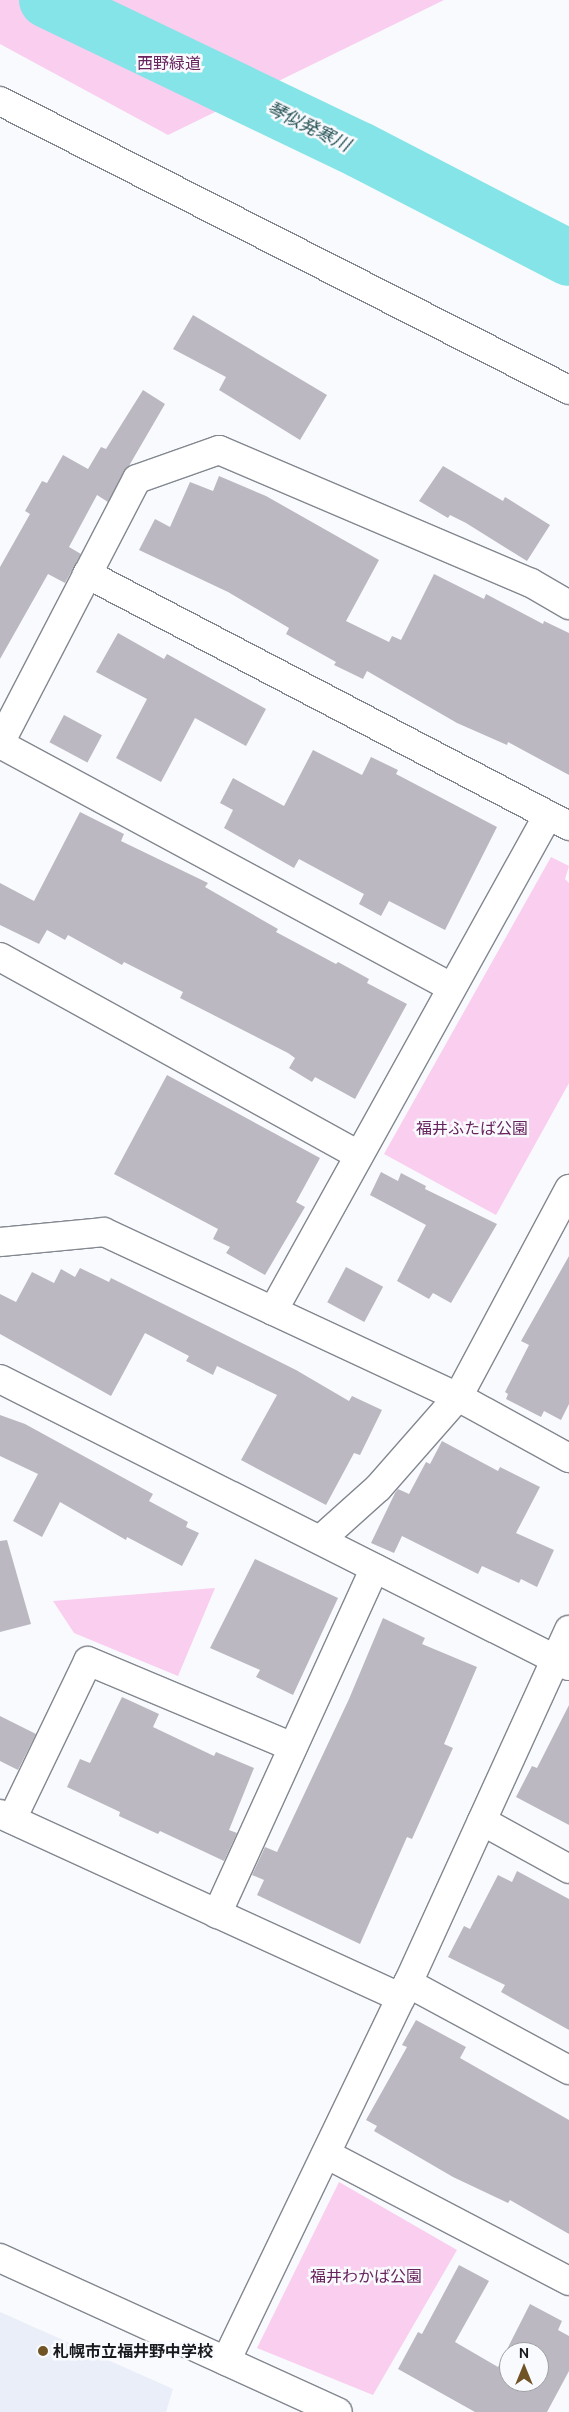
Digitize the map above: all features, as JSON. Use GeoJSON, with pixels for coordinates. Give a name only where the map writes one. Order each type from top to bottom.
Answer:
{"type":"FeatureCollection","features":[{"type":"Feature","properties":{"kind":"street"},"geometry":{"type":"LineString","coordinates":[[0,101],[569,390]]}},
{"type":"Feature","properties":{"kind":"street"},"geometry":{"type":"LineString","coordinates":[[451,987],[0,743],[137,479],[219,450],[531,583],[569,606]]}},
{"type":"Feature","properties":{"kind":"street"},"geometry":{"type":"LineString","coordinates":[[87,574],[559,821],[451,987],[273,1310]]}},
{"type":"Feature","properties":{"kind":"street"},"geometry":{"type":"LineString","coordinates":[[0,958],[359,1155]]}},
{"type":"Feature","properties":{"kind":"street"},"geometry":{"type":"LineString","coordinates":[[320,1540],[378,1488],[458,1397],[569,1189]]}},
{"type":"Feature","properties":{"kind":"street"},"geometry":{"type":"LineString","coordinates":[[0,1242],[104,1232],[458,1397],[569,1458]]}},
{"type":"Feature","properties":{"kind":"street"},"geometry":{"type":"LineString","coordinates":[[0,1379],[562,1662]]}},
{"type":"Feature","properties":{"kind":"street"},"geometry":{"type":"LineString","coordinates":[[217,1914],[375,1568]]}},
{"type":"Feature","properties":{"kind":"street"},"geometry":{"type":"LineString","coordinates":[[226,2361],[404,1990],[482,1821],[562,1662],[569,1630]]}},
{"type":"Feature","properties":{"kind":"street"},"geometry":{"type":"LineString","coordinates":[[293,1747],[88,1661],[6,1816],[217,1914],[404,1990],[569,2070]]}},
{"type":"Feature","properties":{"kind":"street"},"geometry":{"type":"LineString","coordinates":[[482,1821],[569,1868]]}},
{"type":"Feature","properties":{"kind":"street"},"geometry":{"type":"LineString","coordinates":[[326,2154],[569,2281]]}},
{"type":"Feature","properties":{"kind":"street"},"geometry":{"type":"LineString","coordinates":[[0,2258],[338,2412]]}},
{"type":"Feature","properties":{"kind":"shaded area","name":"札幌市立福井野中学校"},"geometry":{"type":"Polygon","coordinates":[[[0,2312],[173,2389],[166,2412],[0,2412],[0,2312]]]}},
{"type":"Feature","properties":{"kind":"green space","name":"西野緑道"},"geometry":{"type":"Polygon","coordinates":[[[0,0],[444,0],[168,135],[0,44],[0,0]]]}},
{"type":"Feature","properties":{"kind":"green space","name":"福井ふたば公園"},"geometry":{"type":"Polygon","coordinates":[[[551,857],[569,866],[565,879],[569,883],[569,1083],[496,1215],[384,1154],[551,857]]]}},
{"type":"Feature","properties":{"kind":"green space"},"geometry":{"type":"Polygon","coordinates":[[[215,1588],[178,1676],[74,1633],[53,1601],[215,1588]]]}},
{"type":"Feature","properties":{"kind":"green space","name":"福井わかば公園"},"geometry":{"type":"Polygon","coordinates":[[[339,2182],[457,2250],[373,2395],[257,2348],[339,2182]]]}},
{"type":"Feature","properties":{"kind":"building"},"geometry":{"type":"Polygon","coordinates":[[[193,315],[327,395],[300,440],[219,390],[226,377],[173,349],[193,315]]]}},
{"type":"Feature","properties":{"kind":"building"},"geometry":{"type":"Polygon","coordinates":[[[143,390],[165,404],[108,502],[97,495],[69,547],[81,554],[65,583],[48,574],[0,659],[0,567],[30,514],[25,511],[42,481],[47,483],[63,455],[88,469],[101,447],[106,449],[143,390]]]}},
{"type":"Feature","properties":{"kind":"building"},"geometry":{"type":"Polygon","coordinates":[[[443,466],[503,501],[505,497],[550,525],[527,561],[466,523],[450,515],[448,518],[419,501],[443,466]]]}},
{"type":"Feature","properties":{"kind":"building"},"geometry":{"type":"Polygon","coordinates":[[[219,476],[266,496],[379,560],[346,621],[389,642],[392,636],[401,640],[434,574],[484,599],[486,594],[543,624],[544,621],[569,633],[569,775],[508,742],[507,745],[457,723],[367,671],[363,679],[334,665],[336,662],[286,634],[289,628],[228,592],[139,550],[155,519],[170,527],[190,482],[213,491],[219,476]]]}},
{"type":"Feature","properties":{"kind":"building"},"geometry":{"type":"Polygon","coordinates":[[[118,633],[164,659],[167,654],[266,709],[246,746],[195,718],[161,782],[116,758],[147,699],[96,672],[118,633]]]}},
{"type":"Feature","properties":{"kind":"building"},"geometry":{"type":"Polygon","coordinates":[[[64,715],[102,735],[87,763],[49,742],[64,715]]]}},
{"type":"Feature","properties":{"kind":"building"},"geometry":{"type":"Polygon","coordinates":[[[313,750],[362,775],[371,757],[398,770],[396,774],[497,827],[445,930],[389,901],[381,916],[359,904],[364,894],[299,859],[294,868],[224,828],[233,810],[220,803],[233,778],[284,806],[313,750]]]}},
{"type":"Feature","properties":{"kind":"building"},"geometry":{"type":"Polygon","coordinates":[[[80,812],[124,834],[121,841],[208,883],[205,887],[278,929],[276,932],[369,979],[367,983],[407,1004],[355,1099],[315,1077],[312,1082],[289,1068],[295,1058],[288,1053],[180,998],[183,992],[124,962],[122,965],[68,935],[65,940],[47,930],[39,944],[0,925],[0,883],[34,901],[80,812]]]}},
{"type":"Feature","properties":{"kind":"building"},"geometry":{"type":"Polygon","coordinates":[[[167,1075],[320,1158],[296,1202],[305,1207],[265,1275],[226,1253],[230,1247],[213,1239],[218,1229],[114,1174],[167,1075]]]}},
{"type":"Feature","properties":{"kind":"building"},"geometry":{"type":"Polygon","coordinates":[[[381,1172],[398,1181],[401,1173],[426,1186],[425,1189],[497,1224],[451,1303],[433,1293],[429,1299],[397,1281],[426,1225],[370,1195],[381,1172]]]}},
{"type":"Feature","properties":{"kind":"building"},"geometry":{"type":"Polygon","coordinates":[[[569,1256],[569,1404],[561,1420],[544,1411],[541,1417],[506,1399],[508,1394],[505,1392],[529,1345],[521,1341],[569,1256]]]}},
{"type":"Feature","properties":{"kind":"building"},"geometry":{"type":"Polygon","coordinates":[[[346,1267],[383,1287],[364,1322],[327,1302],[346,1267]]]}},
{"type":"Feature","properties":{"kind":"building"},"geometry":{"type":"Polygon","coordinates":[[[80,1268],[109,1282],[111,1278],[296,1370],[349,1401],[352,1396],[382,1410],[360,1455],[354,1453],[326,1505],[241,1460],[277,1395],[217,1366],[213,1375],[186,1361],[189,1356],[145,1333],[111,1396],[0,1334],[0,1294],[16,1302],[32,1272],[54,1283],[61,1269],[75,1277],[80,1268]]]}},
{"type":"Feature","properties":{"kind":"building"},"geometry":{"type":"Polygon","coordinates":[[[0,1415],[25,1424],[153,1494],[149,1501],[188,1522],[186,1527],[199,1533],[182,1566],[127,1537],[126,1540],[60,1502],[42,1537],[13,1521],[38,1474],[0,1456],[0,1415]]]}},
{"type":"Feature","properties":{"kind":"building"},"geometry":{"type":"Polygon","coordinates":[[[442,1441],[498,1471],[500,1467],[540,1487],[516,1533],[554,1550],[537,1587],[521,1579],[519,1583],[482,1566],[478,1574],[402,1536],[394,1553],[371,1543],[395,1493],[398,1489],[409,1494],[426,1462],[430,1464],[442,1441]]]}},
{"type":"Feature","properties":{"kind":"building"},"geometry":{"type":"Polygon","coordinates":[[[7,1540],[31,1624],[0,1632],[0,1541],[7,1540]]]}},
{"type":"Feature","properties":{"kind":"building"},"geometry":{"type":"Polygon","coordinates":[[[255,1559],[338,1598],[293,1695],[256,1677],[260,1670],[210,1648],[255,1559]]]}},
{"type":"Feature","properties":{"kind":"building"},"geometry":{"type":"Polygon","coordinates":[[[383,1618],[425,1638],[422,1644],[477,1667],[444,1744],[453,1748],[412,1839],[407,1837],[360,1944],[257,1895],[264,1880],[252,1875],[265,1847],[277,1852],[349,1699],[383,1618]]]}},
{"type":"Feature","properties":{"kind":"building"},"geometry":{"type":"Polygon","coordinates":[[[122,1697],[159,1714],[153,1727],[214,1756],[216,1752],[254,1768],[229,1830],[237,1833],[224,1861],[160,1831],[158,1834],[119,1816],[120,1812],[67,1787],[80,1759],[90,1763],[122,1697]]]}},
{"type":"Feature","properties":{"kind":"building"},"geometry":{"type":"Polygon","coordinates":[[[569,1705],[569,1825],[516,1797],[532,1766],[537,1768],[569,1705]]]}},
{"type":"Feature","properties":{"kind":"building"},"geometry":{"type":"Polygon","coordinates":[[[0,1716],[36,1734],[18,1770],[0,1761],[0,1716]]]}},
{"type":"Feature","properties":{"kind":"building"},"geometry":{"type":"Polygon","coordinates":[[[517,1871],[569,1899],[569,2030],[501,1992],[505,1985],[448,1957],[464,1926],[470,1929],[498,1875],[512,1882],[517,1871]]]}},
{"type":"Feature","properties":{"kind":"building"},"geometry":{"type":"Polygon","coordinates":[[[416,2020],[466,2047],[460,2058],[569,2120],[569,2234],[510,2200],[508,2203],[453,2177],[374,2131],[377,2126],[366,2120],[407,2047],[402,2045],[416,2020]]]}},
{"type":"Feature","properties":{"kind":"building"},"geometry":{"type":"Polygon","coordinates":[[[459,2265],[489,2281],[455,2342],[498,2367],[499,2365],[499,2392],[549,2392],[549,2342],[511,2342],[530,2304],[562,2321],[558,2330],[569,2336],[569,2371],[547,2412],[475,2412],[398,2369],[418,2332],[422,2334],[459,2265]]]}},
{"type":"Feature","properties":{"kind":"waterway","name":"琴似発寒川"},"geometry":{"type":"LineString","coordinates":[[47,0],[360,150],[569,258]]}},
{"type":"Feature","properties":{"kind":"place","name":"札幌市立福井野中学校"},"geometry":{"type":"Point","coordinates":[43,2351]}}]}
